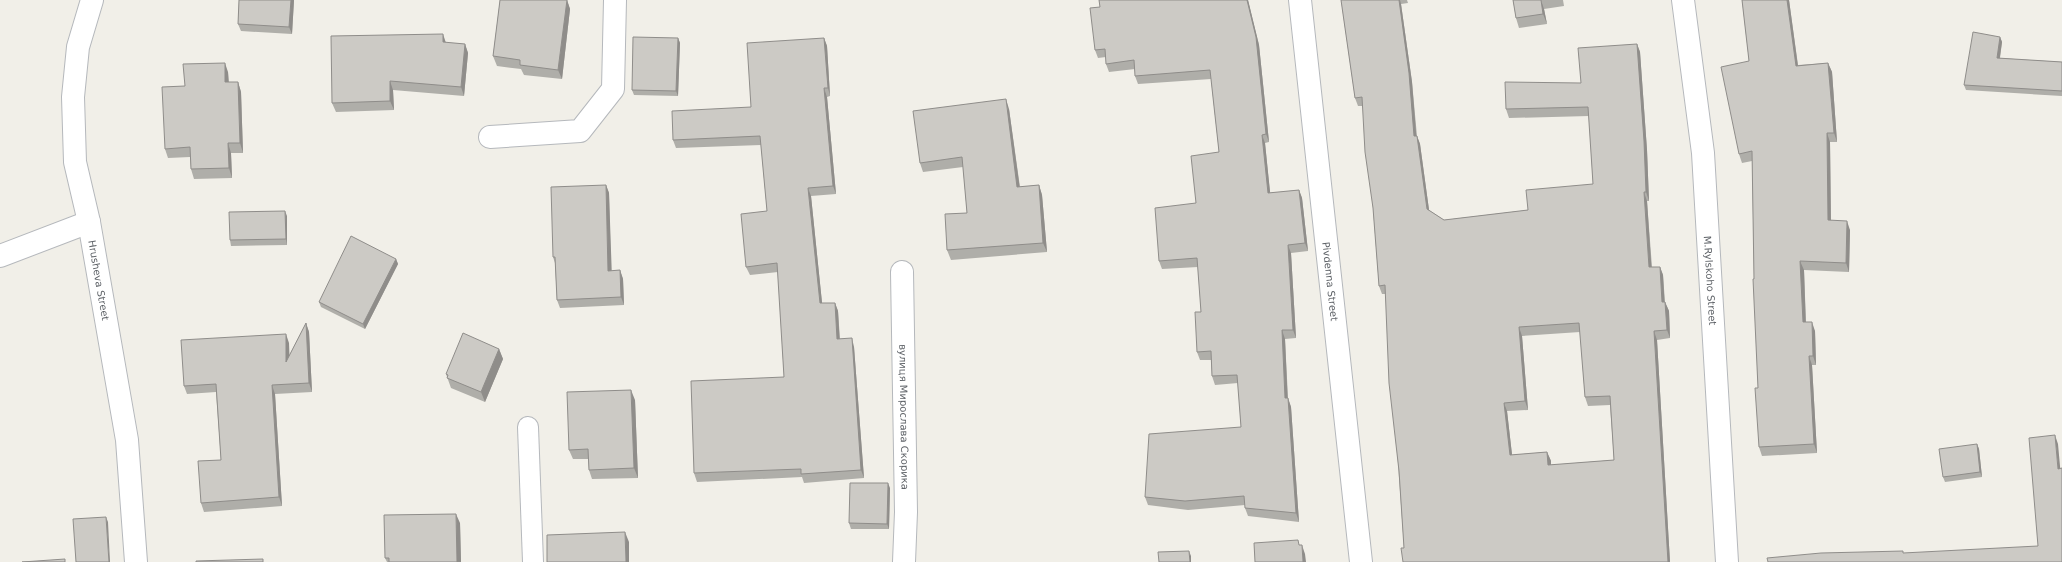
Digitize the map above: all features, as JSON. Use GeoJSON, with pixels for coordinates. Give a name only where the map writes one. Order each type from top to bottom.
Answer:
{"type":"FeatureCollection","features":[{"type":"Feature","properties":{"kind":"street","name":"Hrusheva Street"},"geometry":{"type":"LineString","coordinates":[[92,0],[78,47],[73,97],[75,162],[89,222],[127,440],[136,562]]}},
{"type":"Feature","properties":{"kind":"street"},"geometry":{"type":"LineString","coordinates":[[490,137],[580,131],[613,88],[615,0]]}},
{"type":"Feature","properties":{"kind":"street","name":"Pivdenna Street"},"geometry":{"type":"LineString","coordinates":[[1300,0],[1361,562]]}},
{"type":"Feature","properties":{"kind":"street","name":"M.Rylskoho Street"},"geometry":{"type":"LineString","coordinates":[[1683,0],[1703,153],[1727,562]]}},
{"type":"Feature","properties":{"kind":"street"},"geometry":{"type":"LineString","coordinates":[[0,256],[89,222]]}},
{"type":"Feature","properties":{"kind":"street","name":"вулиця Мирослава Скорика"},"geometry":{"type":"LineString","coordinates":[[902,272],[906,512],[904,562]]}},
{"type":"Feature","properties":{"kind":"lane"},"geometry":{"type":"LineString","coordinates":[[528,427],[533,562]]}},
{"type":"Feature","properties":{"kind":"building"},"geometry":{"type":"Polygon","coordinates":[[[239,0],[291,0],[289,27],[238,24],[239,0]]]}},
{"type":"Feature","properties":{"kind":"building"},"geometry":{"type":"Polygon","coordinates":[[[500,0],[567,0],[558,70],[520,65],[520,60],[493,56],[500,0]]]}},
{"type":"Feature","properties":{"kind":"building"},"geometry":{"type":"Polygon","coordinates":[[[1099,0],[1247,0],[1256,37],[1266,134],[1262,135],[1268,193],[1299,190],[1305,243],[1288,245],[1293,330],[1282,330],[1285,398],[1288,398],[1296,513],[1245,508],[1244,496],[1185,501],[1145,497],[1149,434],[1241,427],[1237,375],[1212,376],[1211,351],[1197,352],[1195,312],[1201,312],[1197,258],[1159,261],[1155,208],[1196,203],[1191,156],[1219,152],[1210,70],[1135,76],[1134,60],[1106,64],[1105,49],[1095,50],[1090,8],[1100,7],[1099,0]]]}},
{"type":"Feature","properties":{"kind":"building"},"geometry":{"type":"Polygon","coordinates":[[[1341,0],[1399,0],[1409,73],[1414,136],[1417,136],[1427,209],[1444,220],[1528,210],[1526,190],[1593,184],[1588,107],[1506,109],[1505,82],[1581,83],[1578,48],[1637,44],[1644,141],[1646,192],[1644,192],[1649,267],[1660,267],[1662,302],[1665,302],[1667,330],[1654,331],[1668,562],[1403,562],[1401,548],[1404,548],[1399,471],[1389,383],[1385,285],[1379,286],[1373,208],[1365,152],[1362,97],[1355,98],[1341,0]],[[1579,323],[1519,327],[1525,401],[1504,403],[1510,455],[1547,452],[1548,465],[1614,460],[1610,396],[1585,397],[1579,323]]]}},
{"type":"Feature","properties":{"kind":"building"},"geometry":{"type":"Polygon","coordinates":[[[1513,0],[1541,0],[1543,14],[1516,18],[1513,0]]]}},
{"type":"Feature","properties":{"kind":"building"},"geometry":{"type":"Polygon","coordinates":[[[1742,0],[1787,0],[1796,66],[1828,63],[1834,133],[1827,133],[1828,220],[1847,221],[1846,263],[1800,261],[1803,322],[1812,322],[1813,356],[1809,356],[1814,444],[1759,447],[1755,388],[1758,388],[1753,279],[1752,151],[1739,154],[1721,67],[1749,61],[1742,0]]]}},
{"type":"Feature","properties":{"kind":"building"},"geometry":{"type":"Polygon","coordinates":[[[1973,32],[2000,37],[1997,58],[2062,62],[2062,91],[1964,85],[1973,32]]]}},
{"type":"Feature","properties":{"kind":"building"},"geometry":{"type":"Polygon","coordinates":[[[443,34],[443,42],[465,44],[461,87],[390,81],[390,101],[332,103],[331,36],[443,34]]]}},
{"type":"Feature","properties":{"kind":"building"},"geometry":{"type":"Polygon","coordinates":[[[633,37],[678,38],[676,91],[632,90],[633,37]]]}},
{"type":"Feature","properties":{"kind":"building"},"geometry":{"type":"Polygon","coordinates":[[[824,38],[828,88],[824,88],[833,186],[808,188],[820,303],[835,303],[837,339],[852,338],[861,470],[801,474],[801,469],[694,473],[691,381],[784,377],[777,263],[746,267],[741,214],[767,211],[760,136],[673,140],[672,111],[751,107],[747,43],[824,38]]]}},
{"type":"Feature","properties":{"kind":"building"},"geometry":{"type":"Polygon","coordinates":[[[225,63],[225,82],[238,82],[240,143],[228,143],[229,168],[191,169],[190,147],[165,149],[162,87],[185,86],[183,64],[225,63]]]}},
{"type":"Feature","properties":{"kind":"building"},"geometry":{"type":"Polygon","coordinates":[[[1006,99],[1017,187],[1039,185],[1043,243],[947,250],[945,214],[967,213],[962,157],[920,163],[913,111],[1006,99]]]}},
{"type":"Feature","properties":{"kind":"building"},"geometry":{"type":"Polygon","coordinates":[[[606,185],[608,271],[620,270],[621,297],[557,300],[555,257],[553,257],[551,187],[606,185]]]}},
{"type":"Feature","properties":{"kind":"building"},"geometry":{"type":"Polygon","coordinates":[[[285,211],[286,239],[230,240],[229,212],[285,211]]]}},
{"type":"Feature","properties":{"kind":"building"},"geometry":{"type":"Polygon","coordinates":[[[351,236],[396,259],[363,324],[319,302],[351,236]]]}},
{"type":"Feature","properties":{"kind":"building"},"geometry":{"type":"Polygon","coordinates":[[[306,323],[309,383],[272,385],[279,497],[201,503],[198,461],[221,460],[216,384],[184,386],[181,340],[286,334],[286,362],[306,323]]]}},
{"type":"Feature","properties":{"kind":"building"},"geometry":{"type":"Polygon","coordinates":[[[463,333],[499,349],[481,392],[447,378],[448,375],[446,374],[463,333]]]}},
{"type":"Feature","properties":{"kind":"building"},"geometry":{"type":"Polygon","coordinates":[[[631,390],[634,468],[589,470],[588,449],[569,450],[567,392],[631,390]]]}},
{"type":"Feature","properties":{"kind":"building"},"geometry":{"type":"Polygon","coordinates":[[[2055,435],[2058,469],[2062,468],[2062,562],[1768,562],[1767,558],[1821,553],[1903,551],[1903,553],[2038,546],[2029,438],[2055,435]]]}},
{"type":"Feature","properties":{"kind":"building"},"geometry":{"type":"Polygon","coordinates":[[[1977,444],[1980,472],[1943,477],[1939,449],[1977,444]]]}},
{"type":"Feature","properties":{"kind":"building"},"geometry":{"type":"Polygon","coordinates":[[[850,483],[888,483],[887,524],[849,523],[850,483]]]}},
{"type":"Feature","properties":{"kind":"building"},"geometry":{"type":"Polygon","coordinates":[[[456,514],[457,562],[389,562],[389,558],[385,558],[384,515],[456,514]]]}},
{"type":"Feature","properties":{"kind":"building"},"geometry":{"type":"Polygon","coordinates":[[[106,517],[109,562],[76,562],[73,519],[106,517]]]}},
{"type":"Feature","properties":{"kind":"building"},"geometry":{"type":"Polygon","coordinates":[[[625,532],[626,562],[547,562],[547,535],[625,532]]]}},
{"type":"Feature","properties":{"kind":"building"},"geometry":{"type":"Polygon","coordinates":[[[1298,540],[1299,545],[1302,545],[1303,562],[1255,562],[1254,543],[1298,540]]]}},
{"type":"Feature","properties":{"kind":"building"},"geometry":{"type":"Polygon","coordinates":[[[1189,551],[1190,562],[1159,562],[1158,552],[1189,551]]]}},
{"type":"Feature","properties":{"kind":"building"},"geometry":{"type":"Polygon","coordinates":[[[65,559],[65,562],[22,562],[65,559]]]}},
{"type":"Feature","properties":{"kind":"building"},"geometry":{"type":"Polygon","coordinates":[[[263,559],[263,562],[196,562],[196,561],[263,559]]]}}]}
